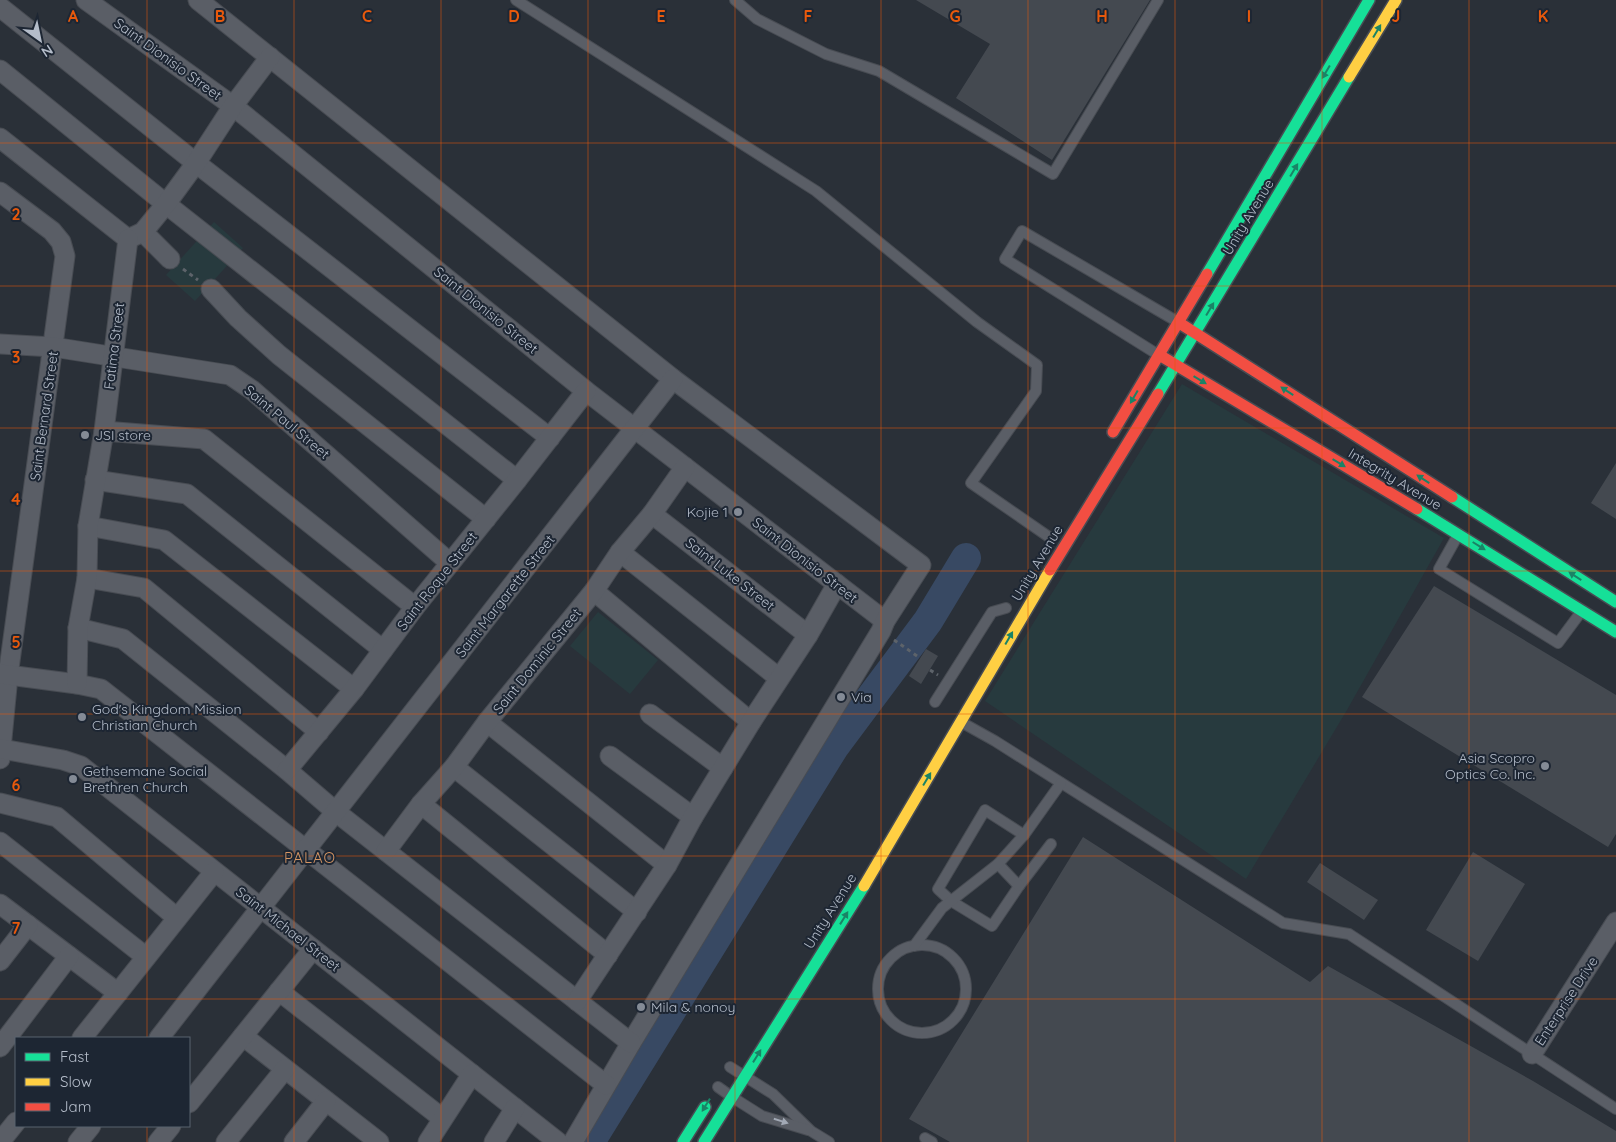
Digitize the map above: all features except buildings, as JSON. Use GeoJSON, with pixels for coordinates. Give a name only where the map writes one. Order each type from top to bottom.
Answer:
{"type":"FeatureCollection","features":[{"type":"Feature","properties":{"kind":"street","name":"Saint Dionisio Street"},"geometry":{"type":"LineString","coordinates":[[86,0],[233,106],[586,391],[885,621]]}},
{"type":"Feature","properties":{"kind":"street"},"geometry":{"type":"LineString","coordinates":[[198,0],[673,379],[922,564],[885,621],[876,640],[631,1043],[573,1142]]}},
{"type":"Feature","properties":{"kind":"street","name":"Unity Avenue"},"geometry":{"type":"LineString","coordinates":[[1105,445],[1369,0]]}},
{"type":"Feature","properties":{"kind":"street","name":"Unity Avenue"},"geometry":{"type":"LineString","coordinates":[[704,1142],[868,880],[1029,604],[1196,333],[1396,0]]}},
{"type":"Feature","properties":{"kind":"street"},"geometry":{"type":"LineString","coordinates":[[0,7],[196,163],[550,438]]}},
{"type":"Feature","properties":{"kind":"street"},"geometry":{"type":"LineString","coordinates":[[135,236],[166,204],[196,163],[233,106],[270,57]]}},
{"type":"Feature","properties":{"kind":"street"},"geometry":{"type":"LineString","coordinates":[[0,70],[166,204],[517,480]]}},
{"type":"Feature","properties":{"kind":"street"},"geometry":{"type":"LineString","coordinates":[[0,138],[135,236],[170,259]]}},
{"type":"Feature","properties":{"kind":"street","name":"Saint Bernard Street"},"geometry":{"type":"LineString","coordinates":[[0,192],[52,231],[63,246],[65,256],[4,675],[1,754]]}},
{"type":"Feature","properties":{"kind":"street","name":"Fatima Street"},"geometry":{"type":"LineString","coordinates":[[77,684],[78,628],[87,578],[88,526],[104,431],[113,356],[135,236]]}},
{"type":"Feature","properties":{"kind":"street"},"geometry":{"type":"LineString","coordinates":[[211,289],[238,318],[279,355],[486,519]]}},
{"type":"Feature","properties":{"kind":"street","name":"Integrity Avenue"},"geometry":{"type":"LineString","coordinates":[[1178,322],[1616,602]]}},
{"type":"Feature","properties":{"kind":"street","name":"Saint Paul Street"},"geometry":{"type":"LineString","coordinates":[[0,344],[53,347],[230,375],[252,390],[450,563]]}},
{"type":"Feature","properties":{"kind":"street","name":"Integrity Avenue"},"geometry":{"type":"LineString","coordinates":[[1158,355],[1459,534],[1616,632]]}},
{"type":"Feature","properties":{"kind":"street","name":"Saint Margarette Street"},"geometry":{"type":"LineString","coordinates":[[160,1037],[673,379]]}},
{"type":"Feature","properties":{"kind":"street","name":"Saint Roque Street"},"geometry":{"type":"LineString","coordinates":[[287,770],[354,689],[415,607],[586,391]]}},
{"type":"Feature","properties":{"kind":"street"},"geometry":{"type":"LineString","coordinates":[[104,431],[204,439],[415,607]]}},
{"type":"Feature","properties":{"kind":"street","name":"Saint Dominic Street"},"geometry":{"type":"LineString","coordinates":[[386,851],[421,804],[454,767],[487,722],[594,591],[620,552],[652,514],[685,467]]}},
{"type":"Feature","properties":{"kind":"street"},"geometry":{"type":"LineString","coordinates":[[95,480],[187,494],[384,650]]}},
{"type":"Feature","properties":{"kind":"street","name":"Saint Luke Street"},"geometry":{"type":"LineString","coordinates":[[652,514],[808,635]]}},
{"type":"Feature","properties":{"kind":"street"},"geometry":{"type":"LineString","coordinates":[[88,526],[164,540],[354,689]]}},
{"type":"Feature","properties":{"kind":"street","name":"Unity Avenue"},"geometry":{"type":"LineString","coordinates":[[1047,541],[1056,526]]}},
{"type":"Feature","properties":{"kind":"street"},"geometry":{"type":"LineString","coordinates":[[620,552],[780,678]]}},
{"type":"Feature","properties":{"kind":"street"},"geometry":{"type":"LineString","coordinates":[[87,578],[144,588],[320,732]]}},
{"type":"Feature","properties":{"kind":"street"},"geometry":{"type":"LineString","coordinates":[[577,1001],[667,865],[693,817],[751,722],[808,635],[837,584]]}},
{"type":"Feature","properties":{"kind":"street"},"geometry":{"type":"LineString","coordinates":[[594,591],[751,722]]}},
{"type":"Feature","properties":{"kind":"street","name":"Unity Avenue"},"geometry":{"type":"LineString","coordinates":[[986,642],[1008,604]]}},
{"type":"Feature","properties":{"kind":"street"},"geometry":{"type":"LineString","coordinates":[[78,628],[123,639],[287,770],[336,812],[631,1043]]}},
{"type":"Feature","properties":{"kind":"street"},"geometry":{"type":"LineString","coordinates":[[4,675],[77,684],[101,689],[606,1086]]}},
{"type":"Feature","properties":{"kind":"street"},"geometry":{"type":"LineString","coordinates":[[650,714],[723,768]]}},
{"type":"Feature","properties":{"kind":"street"},"geometry":{"type":"LineString","coordinates":[[487,722],[667,865]]}},
{"type":"Feature","properties":{"kind":"street","name":"Saint Michael Street"},"geometry":{"type":"LineString","coordinates":[[1,754],[63,760],[81,766],[558,1142]]}},
{"type":"Feature","properties":{"kind":"street"},"geometry":{"type":"LineString","coordinates":[[610,756],[693,817]]}},
{"type":"Feature","properties":{"kind":"street"},"geometry":{"type":"LineString","coordinates":[[454,767],[637,912]]}},
{"type":"Feature","properties":{"kind":"street"},"geometry":{"type":"LineString","coordinates":[[0,803],[57,817],[177,918]]}},
{"type":"Feature","properties":{"kind":"street"},"geometry":{"type":"LineString","coordinates":[[421,804],[608,956]]}},
{"type":"Feature","properties":{"kind":"street"},"geometry":{"type":"LineString","coordinates":[[0,842],[146,957]]}},
{"type":"Feature","properties":{"kind":"street"},"geometry":{"type":"LineString","coordinates":[[83,1037],[214,872]]}},
{"type":"Feature","properties":{"kind":"street"},"geometry":{"type":"LineString","coordinates":[[0,904],[118,993]]}},
{"type":"Feature","properties":{"kind":"street","name":"Enterprise Drive"},"geometry":{"type":"LineString","coordinates":[[1532,1054],[1616,922]]}},
{"type":"Feature","properties":{"kind":"street"},"geometry":{"type":"LineString","coordinates":[[0,962],[28,925]]}},
{"type":"Feature","properties":{"kind":"street"},"geometry":{"type":"LineString","coordinates":[[190,1102],[313,949]]}},
{"type":"Feature","properties":{"kind":"street"},"geometry":{"type":"LineString","coordinates":[[0,1047],[69,956]]}},
{"type":"Feature","properties":{"kind":"street"},"geometry":{"type":"LineString","coordinates":[[279,991],[442,1118]]}},
{"type":"Feature","properties":{"kind":"street"},"geometry":{"type":"LineString","coordinates":[[242,1036],[326,1101],[369,1139]]}},
{"type":"Feature","properties":{"kind":"street"},"geometry":{"type":"LineString","coordinates":[[226,1142],[285,1069]]}},
{"type":"Feature","properties":{"kind":"street"},"geometry":{"type":"LineString","coordinates":[[428,1142],[472,1074]]}},
{"type":"Feature","properties":{"kind":"street"},"geometry":{"type":"LineString","coordinates":[[684,1142],[726,1074]]}},
{"type":"Feature","properties":{"kind":"street"},"geometry":{"type":"LineString","coordinates":[[294,1142],[326,1101]]}},
{"type":"Feature","properties":{"kind":"street"},"geometry":{"type":"LineString","coordinates":[[494,1142],[515,1108]]}},
{"type":"Feature","properties":{"kind":"street"},"geometry":{"type":"LineString","coordinates":[[0,1142],[15,1123]]}},
{"type":"Feature","properties":{"kind":"street"},"geometry":{"type":"LineString","coordinates":[[78,1142],[90,1127]]}},
{"type":"Feature","properties":{"kind":"street"},"geometry":{"type":"LineString","coordinates":[[158,1142],[170,1127]]}},
{"type":"Feature","properties":{"kind":"lane"},"geometry":{"type":"LineString","coordinates":[[516,0],[816,191],[977,322],[1037,365],[1036,391],[971,483],[1047,541]]}},
{"type":"Feature","properties":{"kind":"lane"},"geometry":{"type":"LineString","coordinates":[[735,0],[756,19],[826,54],[879,71],[1053,174],[1158,0]]}},
{"type":"Feature","properties":{"kind":"lane"},"geometry":{"type":"LineString","coordinates":[[1158,355],[1005,259],[1022,231],[1178,322]]}},
{"type":"Feature","properties":{"kind":"lane"},"geometry":{"type":"LineString","coordinates":[[1459,534],[1439,569],[1558,643],[1582,610]]}},
{"type":"Feature","properties":{"kind":"lane"},"geometry":{"type":"LineString","coordinates":[[935,702],[992,612],[1008,604]]}},
{"type":"Feature","properties":{"kind":"lane"},"geometry":{"type":"LineString","coordinates":[[961,722],[995,741],[1283,923],[1349,934],[1616,1109]]}},
{"type":"Feature","properties":{"kind":"lane"},"geometry":{"type":"LineString","coordinates":[[914,946],[932,946],[948,953],[960,966],[966,983],[965,1001],[957,1017],[944,1028],[927,1034],[909,1032],[893,1024],[879,1000],[880,976],[893,956],[914,946],[942,908],[998,864],[1024,834],[1061,783]]}},
{"type":"Feature","properties":{"kind":"lane"},"geometry":{"type":"LineString","coordinates":[[1024,834],[985,810],[938,889],[951,901],[992,926],[1051,844]]}},
{"type":"Feature","properties":{"kind":"lane"},"geometry":{"type":"LineString","coordinates":[[998,864],[1019,886]]}},
{"type":"Feature","properties":{"kind":"lane"},"geometry":{"type":"LineString","coordinates":[[810,1131],[773,1094],[744,1077],[726,1074],[732,1098],[762,1116],[810,1131],[829,1142]]}},
{"type":"Feature","properties":{"kind":"path"},"geometry":{"type":"LineString","coordinates":[[170,259],[211,289]]}},
{"type":"Feature","properties":{"kind":"path"},"geometry":{"type":"LineString","coordinates":[[896,642],[920,658]]}},
{"type":"Feature","properties":{"kind":"green space"},"geometry":{"type":"Polygon","coordinates":[[[214,222],[243,248],[195,301],[166,275],[214,222]]]}},
{"type":"Feature","properties":{"kind":"green space"},"geometry":{"type":"Polygon","coordinates":[[[1182,384],[1444,538],[1347,710],[1246,879],[985,701],[1182,384]]]}},
{"type":"Feature","properties":{"kind":"green space"},"geometry":{"type":"Polygon","coordinates":[[[598,612],[658,660],[630,694],[570,646],[598,612]]]}},
{"type":"Feature","properties":{"kind":"waterway"},"geometry":{"type":"LineString","coordinates":[[590,1142],[834,747],[928,621],[966,558]]}},
{"type":"Feature","properties":{"kind":"traffic: fast"},"geometry":{"type":"LineString","coordinates":[[1207,274],[1369,0]]}},
{"type":"Feature","properties":{"kind":"traffic: fast"},"geometry":{"type":"LineString","coordinates":[[1158,394],[1349,77]]}},
{"type":"Feature","properties":{"kind":"traffic: fast"},"geometry":{"type":"LineString","coordinates":[[1452,497],[1616,602]]}},
{"type":"Feature","properties":{"kind":"traffic: fast"},"geometry":{"type":"LineString","coordinates":[[1417,509],[1616,632]]}},
{"type":"Feature","properties":{"kind":"traffic: fast"},"geometry":{"type":"LineString","coordinates":[[704,1142],[864,886]]}},
{"type":"Feature","properties":{"kind":"traffic: fast"},"geometry":{"type":"LineString","coordinates":[[683,1142],[705,1107]]}},
{"type":"Feature","properties":{"kind":"traffic: slow"},"geometry":{"type":"LineString","coordinates":[[1349,77],[1396,0]]}},
{"type":"Feature","properties":{"kind":"traffic: slow"},"geometry":{"type":"LineString","coordinates":[[864,886],[1050,570]]}},
{"type":"Feature","properties":{"kind":"traffic: jam"},"geometry":{"type":"LineString","coordinates":[[1113,432],[1207,274]]}},
{"type":"Feature","properties":{"kind":"traffic: jam"},"geometry":{"type":"LineString","coordinates":[[1181,324],[1452,497]]}},
{"type":"Feature","properties":{"kind":"traffic: jam"},"geometry":{"type":"LineString","coordinates":[[1161,356],[1417,509]]}},
{"type":"Feature","properties":{"kind":"traffic: jam"},"geometry":{"type":"LineString","coordinates":[[1050,570],[1158,394]]}},
{"type":"Feature","properties":{"kind":"place","name":"JSI store"},"geometry":{"type":"Point","coordinates":[85,435]}},
{"type":"Feature","properties":{"kind":"place","name":"Kojie 1"},"geometry":{"type":"Point","coordinates":[738,512]}},
{"type":"Feature","properties":{"kind":"place","name":"Via"},"geometry":{"type":"Point","coordinates":[841,697]}},
{"type":"Feature","properties":{"kind":"place","name":"God's Kingdom Mission Christian Church"},"geometry":{"type":"Point","coordinates":[82,717]}},
{"type":"Feature","properties":{"kind":"place","name":"Asia Scopro Optics Co. Inc."},"geometry":{"type":"Point","coordinates":[1545,766]}},
{"type":"Feature","properties":{"kind":"place","name":"Gethsemane Social Brethren Church"},"geometry":{"type":"Point","coordinates":[73,779]}},
{"type":"Feature","properties":{"kind":"place","name":"Mila & nonoy"},"geometry":{"type":"Point","coordinates":[641,1007]}},
{"type":"Feature","properties":{"kind":"district","name":"PALAO"},"geometry":{"type":"Point","coordinates":[310,857]}}]}
